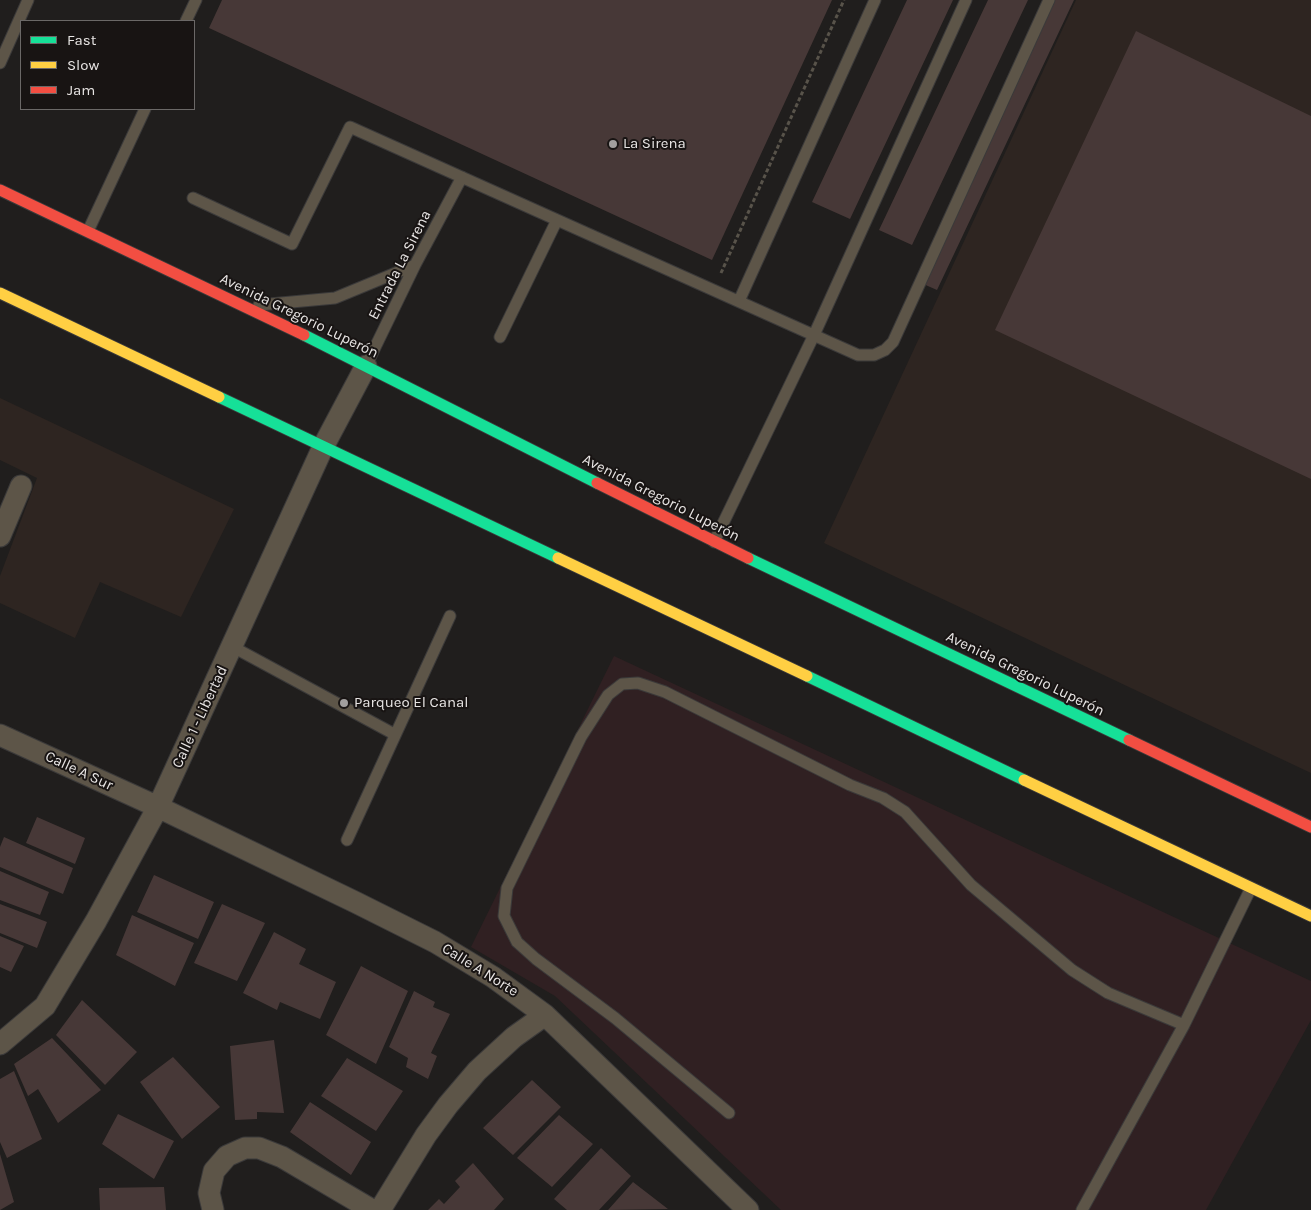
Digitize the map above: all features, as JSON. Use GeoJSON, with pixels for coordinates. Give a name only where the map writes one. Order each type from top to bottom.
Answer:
{"type":"FeatureCollection","features":[{"type":"Feature","properties":{"kind":"main road","name":"Avenida Gregorio Luperón"},"geometry":{"type":"LineString","coordinates":[[0,190],[247,306],[714,542],[1311,828]]}},
{"type":"Feature","properties":{"kind":"main road"},"geometry":{"type":"LineString","coordinates":[[0,293],[1311,916]]}},
{"type":"Feature","properties":{"kind":"street","name":"Calle 1 - Libertad"},"geometry":{"type":"LineString","coordinates":[[0,1044],[45,1006],[96,921],[158,807],[233,647],[323,447],[366,366]]}},
{"type":"Feature","properties":{"kind":"street"},"geometry":{"type":"LineString","coordinates":[[0,536],[22,486]]}},
{"type":"Feature","properties":{"kind":"street","name":"Calle A Sur"},"geometry":{"type":"LineString","coordinates":[[0,735],[158,807]]}},
{"type":"Feature","properties":{"kind":"street","name":"Calle A Norte"},"geometry":{"type":"LineString","coordinates":[[158,807],[435,942],[493,976],[545,1015],[748,1210]]}},
{"type":"Feature","properties":{"kind":"street"},"geometry":{"type":"LineString","coordinates":[[380,1210],[426,1135],[448,1105],[484,1065],[514,1037],[545,1015]]}},
{"type":"Feature","properties":{"kind":"street"},"geometry":{"type":"LineString","coordinates":[[214,1210],[209,1193],[214,1171],[227,1156],[244,1148],[260,1148],[282,1157],[372,1210]]}},
{"type":"Feature","properties":{"kind":"lane"},"geometry":{"type":"LineString","coordinates":[[0,63],[28,0]]}},
{"type":"Feature","properties":{"kind":"lane"},"geometry":{"type":"LineString","coordinates":[[186,20],[196,0]]}},
{"type":"Feature","properties":{"kind":"lane"},"geometry":{"type":"LineString","coordinates":[[739,301],[875,0]]}},
{"type":"Feature","properties":{"kind":"lane"},"geometry":{"type":"LineString","coordinates":[[714,542],[814,335],[966,0]]}},
{"type":"Feature","properties":{"kind":"lane"},"geometry":{"type":"LineString","coordinates":[[193,198],[292,244],[350,127],[858,355],[874,355],[885,350],[893,342],[1048,0]]}},
{"type":"Feature","properties":{"kind":"lane"},"geometry":{"type":"LineString","coordinates":[[88,231],[145,110]]}},
{"type":"Feature","properties":{"kind":"lane","name":"Entrada La Sirena"},"geometry":{"type":"LineString","coordinates":[[366,366],[415,265],[462,178]]}},
{"type":"Feature","properties":{"kind":"lane"},"geometry":{"type":"LineString","coordinates":[[500,336],[558,220]]}},
{"type":"Feature","properties":{"kind":"lane"},"geometry":{"type":"LineString","coordinates":[[247,306],[335,298],[415,265]]}},
{"type":"Feature","properties":{"kind":"lane"},"geometry":{"type":"LineString","coordinates":[[347,840],[394,734],[450,616]]}},
{"type":"Feature","properties":{"kind":"lane"},"geometry":{"type":"LineString","coordinates":[[233,647],[394,734]]}},
{"type":"Feature","properties":{"kind":"lane"},"geometry":{"type":"LineString","coordinates":[[729,1113],[615,1018],[536,959],[517,942],[504,916],[507,888],[581,737],[608,695],[622,684],[638,683],[665,692],[850,786],[883,798],[905,812],[971,885],[1072,970],[1108,993],[1184,1025]]}},
{"type":"Feature","properties":{"kind":"lane"},"geometry":{"type":"LineString","coordinates":[[1082,1210],[1184,1025],[1251,888]]}},
{"type":"Feature","properties":{"kind":"path"},"geometry":{"type":"LineString","coordinates":[[713,290],[844,0]]}},
{"type":"Feature","properties":{"kind":"shaded area"},"geometry":{"type":"Polygon","coordinates":[[[1076,0],[1311,0],[1311,773],[824,543],[1076,0]]]}},
{"type":"Feature","properties":{"kind":"shaded area"},"geometry":{"type":"Polygon","coordinates":[[[0,398],[234,509],[181,617],[100,582],[75,638],[0,603],[0,576],[37,478],[0,460],[0,398]]]}},
{"type":"Feature","properties":{"kind":"shaded area"},"geometry":{"type":"Polygon","coordinates":[[[614,656],[1311,981],[1311,1020],[1206,1210],[781,1210],[555,996],[471,947],[614,656]]]}},
{"type":"Feature","properties":{"kind":"building","name":"La Sirena"},"geometry":{"type":"Polygon","coordinates":[[[222,0],[832,0],[712,260],[209,28],[222,0]]]}},
{"type":"Feature","properties":{"kind":"building"},"geometry":{"type":"Polygon","coordinates":[[[907,0],[953,0],[850,219],[812,202],[907,0]]]}},
{"type":"Feature","properties":{"kind":"building"},"geometry":{"type":"Polygon","coordinates":[[[988,0],[1028,0],[912,245],[879,230],[988,0]]]}},
{"type":"Feature","properties":{"kind":"building"},"geometry":{"type":"Polygon","coordinates":[[[1054,0],[1074,0],[937,290],[921,283],[1054,0]]]}},
{"type":"Feature","properties":{"kind":"building"},"geometry":{"type":"Polygon","coordinates":[[[1136,31],[1311,116],[1311,479],[995,330],[1136,31]]]}},
{"type":"Feature","properties":{"kind":"building"},"geometry":{"type":"Polygon","coordinates":[[[37,817],[85,838],[75,864],[26,843],[37,817]]]}},
{"type":"Feature","properties":{"kind":"building"},"geometry":{"type":"Polygon","coordinates":[[[4,837],[73,868],[63,894],[0,867],[0,847],[4,837]]]}},
{"type":"Feature","properties":{"kind":"building"},"geometry":{"type":"Polygon","coordinates":[[[0,871],[49,892],[40,915],[0,900],[0,871]]]}},
{"type":"Feature","properties":{"kind":"building"},"geometry":{"type":"Polygon","coordinates":[[[154,875],[214,902],[198,939],[137,912],[154,875]]]}},
{"type":"Feature","properties":{"kind":"building"},"geometry":{"type":"Polygon","coordinates":[[[0,904],[47,922],[37,948],[0,933],[0,904]]]}},
{"type":"Feature","properties":{"kind":"building"},"geometry":{"type":"Polygon","coordinates":[[[222,904],[265,923],[237,981],[194,963],[222,904]]]}},
{"type":"Feature","properties":{"kind":"building"},"geometry":{"type":"Polygon","coordinates":[[[132,915],[194,943],[175,986],[116,955],[132,915]]]}},
{"type":"Feature","properties":{"kind":"building"},"geometry":{"type":"Polygon","coordinates":[[[274,932],[306,949],[299,964],[336,982],[320,1019],[280,1002],[277,1010],[243,993],[274,932]]]}},
{"type":"Feature","properties":{"kind":"building"},"geometry":{"type":"Polygon","coordinates":[[[0,936],[24,946],[11,972],[0,967],[0,936]]]}},
{"type":"Feature","properties":{"kind":"building"},"geometry":{"type":"Polygon","coordinates":[[[361,966],[408,991],[376,1064],[326,1035],[361,966]]]}},
{"type":"Feature","properties":{"kind":"building"},"geometry":{"type":"Polygon","coordinates":[[[414,991],[435,1002],[433,1007],[450,1014],[431,1053],[437,1056],[428,1079],[406,1067],[408,1058],[389,1047],[414,991]]]}},
{"type":"Feature","properties":{"kind":"building"},"geometry":{"type":"Polygon","coordinates":[[[82,1000],[137,1052],[105,1085],[56,1035],[82,1000]]]}},
{"type":"Feature","properties":{"kind":"building"},"geometry":{"type":"Polygon","coordinates":[[[52,1038],[101,1090],[58,1123],[38,1089],[28,1096],[14,1064],[52,1038]]]}},
{"type":"Feature","properties":{"kind":"building"},"geometry":{"type":"Polygon","coordinates":[[[274,1040],[284,1113],[257,1112],[257,1119],[235,1120],[230,1046],[274,1040]]]}},
{"type":"Feature","properties":{"kind":"building"},"geometry":{"type":"Polygon","coordinates":[[[173,1057],[220,1107],[182,1139],[140,1082],[173,1057]]]}},
{"type":"Feature","properties":{"kind":"building"},"geometry":{"type":"Polygon","coordinates":[[[347,1058],[403,1091],[376,1131],[321,1096],[347,1058]]]}},
{"type":"Feature","properties":{"kind":"building"},"geometry":{"type":"Polygon","coordinates":[[[14,1071],[42,1139],[7,1158],[0,1142],[0,1079],[14,1071]]]}},
{"type":"Feature","properties":{"kind":"building"},"geometry":{"type":"Polygon","coordinates":[[[532,1080],[561,1107],[513,1155],[483,1128],[532,1080]]]}},
{"type":"Feature","properties":{"kind":"building"},"geometry":{"type":"Polygon","coordinates":[[[310,1102],[371,1142],[351,1175],[290,1132],[310,1102]]]}},
{"type":"Feature","properties":{"kind":"building"},"geometry":{"type":"Polygon","coordinates":[[[118,1114],[174,1141],[154,1179],[102,1144],[118,1114]]]}},
{"type":"Feature","properties":{"kind":"building"},"geometry":{"type":"Polygon","coordinates":[[[559,1115],[593,1144],[552,1187],[517,1158],[559,1115]]]}},
{"type":"Feature","properties":{"kind":"building"},"geometry":{"type":"Polygon","coordinates":[[[601,1148],[631,1176],[599,1210],[567,1210],[554,1199],[601,1148]]]}},
{"type":"Feature","properties":{"kind":"building"},"geometry":{"type":"Polygon","coordinates":[[[0,1154],[14,1202],[0,1210],[0,1154]]]}},
{"type":"Feature","properties":{"kind":"building"},"geometry":{"type":"Polygon","coordinates":[[[473,1163],[504,1199],[494,1210],[428,1210],[439,1199],[444,1204],[460,1187],[455,1181],[473,1163]]]}},
{"type":"Feature","properties":{"kind":"building"},"geometry":{"type":"Polygon","coordinates":[[[633,1182],[668,1209],[608,1210],[633,1182]]]}},
{"type":"Feature","properties":{"kind":"building"},"geometry":{"type":"Polygon","coordinates":[[[164,1187],[166,1210],[100,1210],[99,1188],[164,1187]]]}},
{"type":"Feature","properties":{"kind":"traffic: fast"},"geometry":{"type":"LineString","coordinates":[[304,335],[597,483]]}},
{"type":"Feature","properties":{"kind":"traffic: fast"},"geometry":{"type":"LineString","coordinates":[[219,397],[558,558]]}},
{"type":"Feature","properties":{"kind":"traffic: fast"},"geometry":{"type":"LineString","coordinates":[[748,558],[1129,740]]}},
{"type":"Feature","properties":{"kind":"traffic: fast"},"geometry":{"type":"LineString","coordinates":[[807,676],[1024,780]]}},
{"type":"Feature","properties":{"kind":"traffic: slow"},"geometry":{"type":"LineString","coordinates":[[0,293],[219,397]]}},
{"type":"Feature","properties":{"kind":"traffic: slow"},"geometry":{"type":"LineString","coordinates":[[558,558],[807,676]]}},
{"type":"Feature","properties":{"kind":"traffic: slow"},"geometry":{"type":"LineString","coordinates":[[1024,780],[1311,916]]}},
{"type":"Feature","properties":{"kind":"traffic: jam"},"geometry":{"type":"LineString","coordinates":[[0,190],[304,335]]}},
{"type":"Feature","properties":{"kind":"traffic: jam"},"geometry":{"type":"LineString","coordinates":[[597,483],[748,558]]}},
{"type":"Feature","properties":{"kind":"traffic: jam"},"geometry":{"type":"LineString","coordinates":[[1129,740],[1311,827]]}},
{"type":"Feature","properties":{"kind":"place","name":"La Sirena"},"geometry":{"type":"Point","coordinates":[613,144]}},
{"type":"Feature","properties":{"kind":"place","name":"Parqueo El Canal"},"geometry":{"type":"Point","coordinates":[344,703]}}]}
